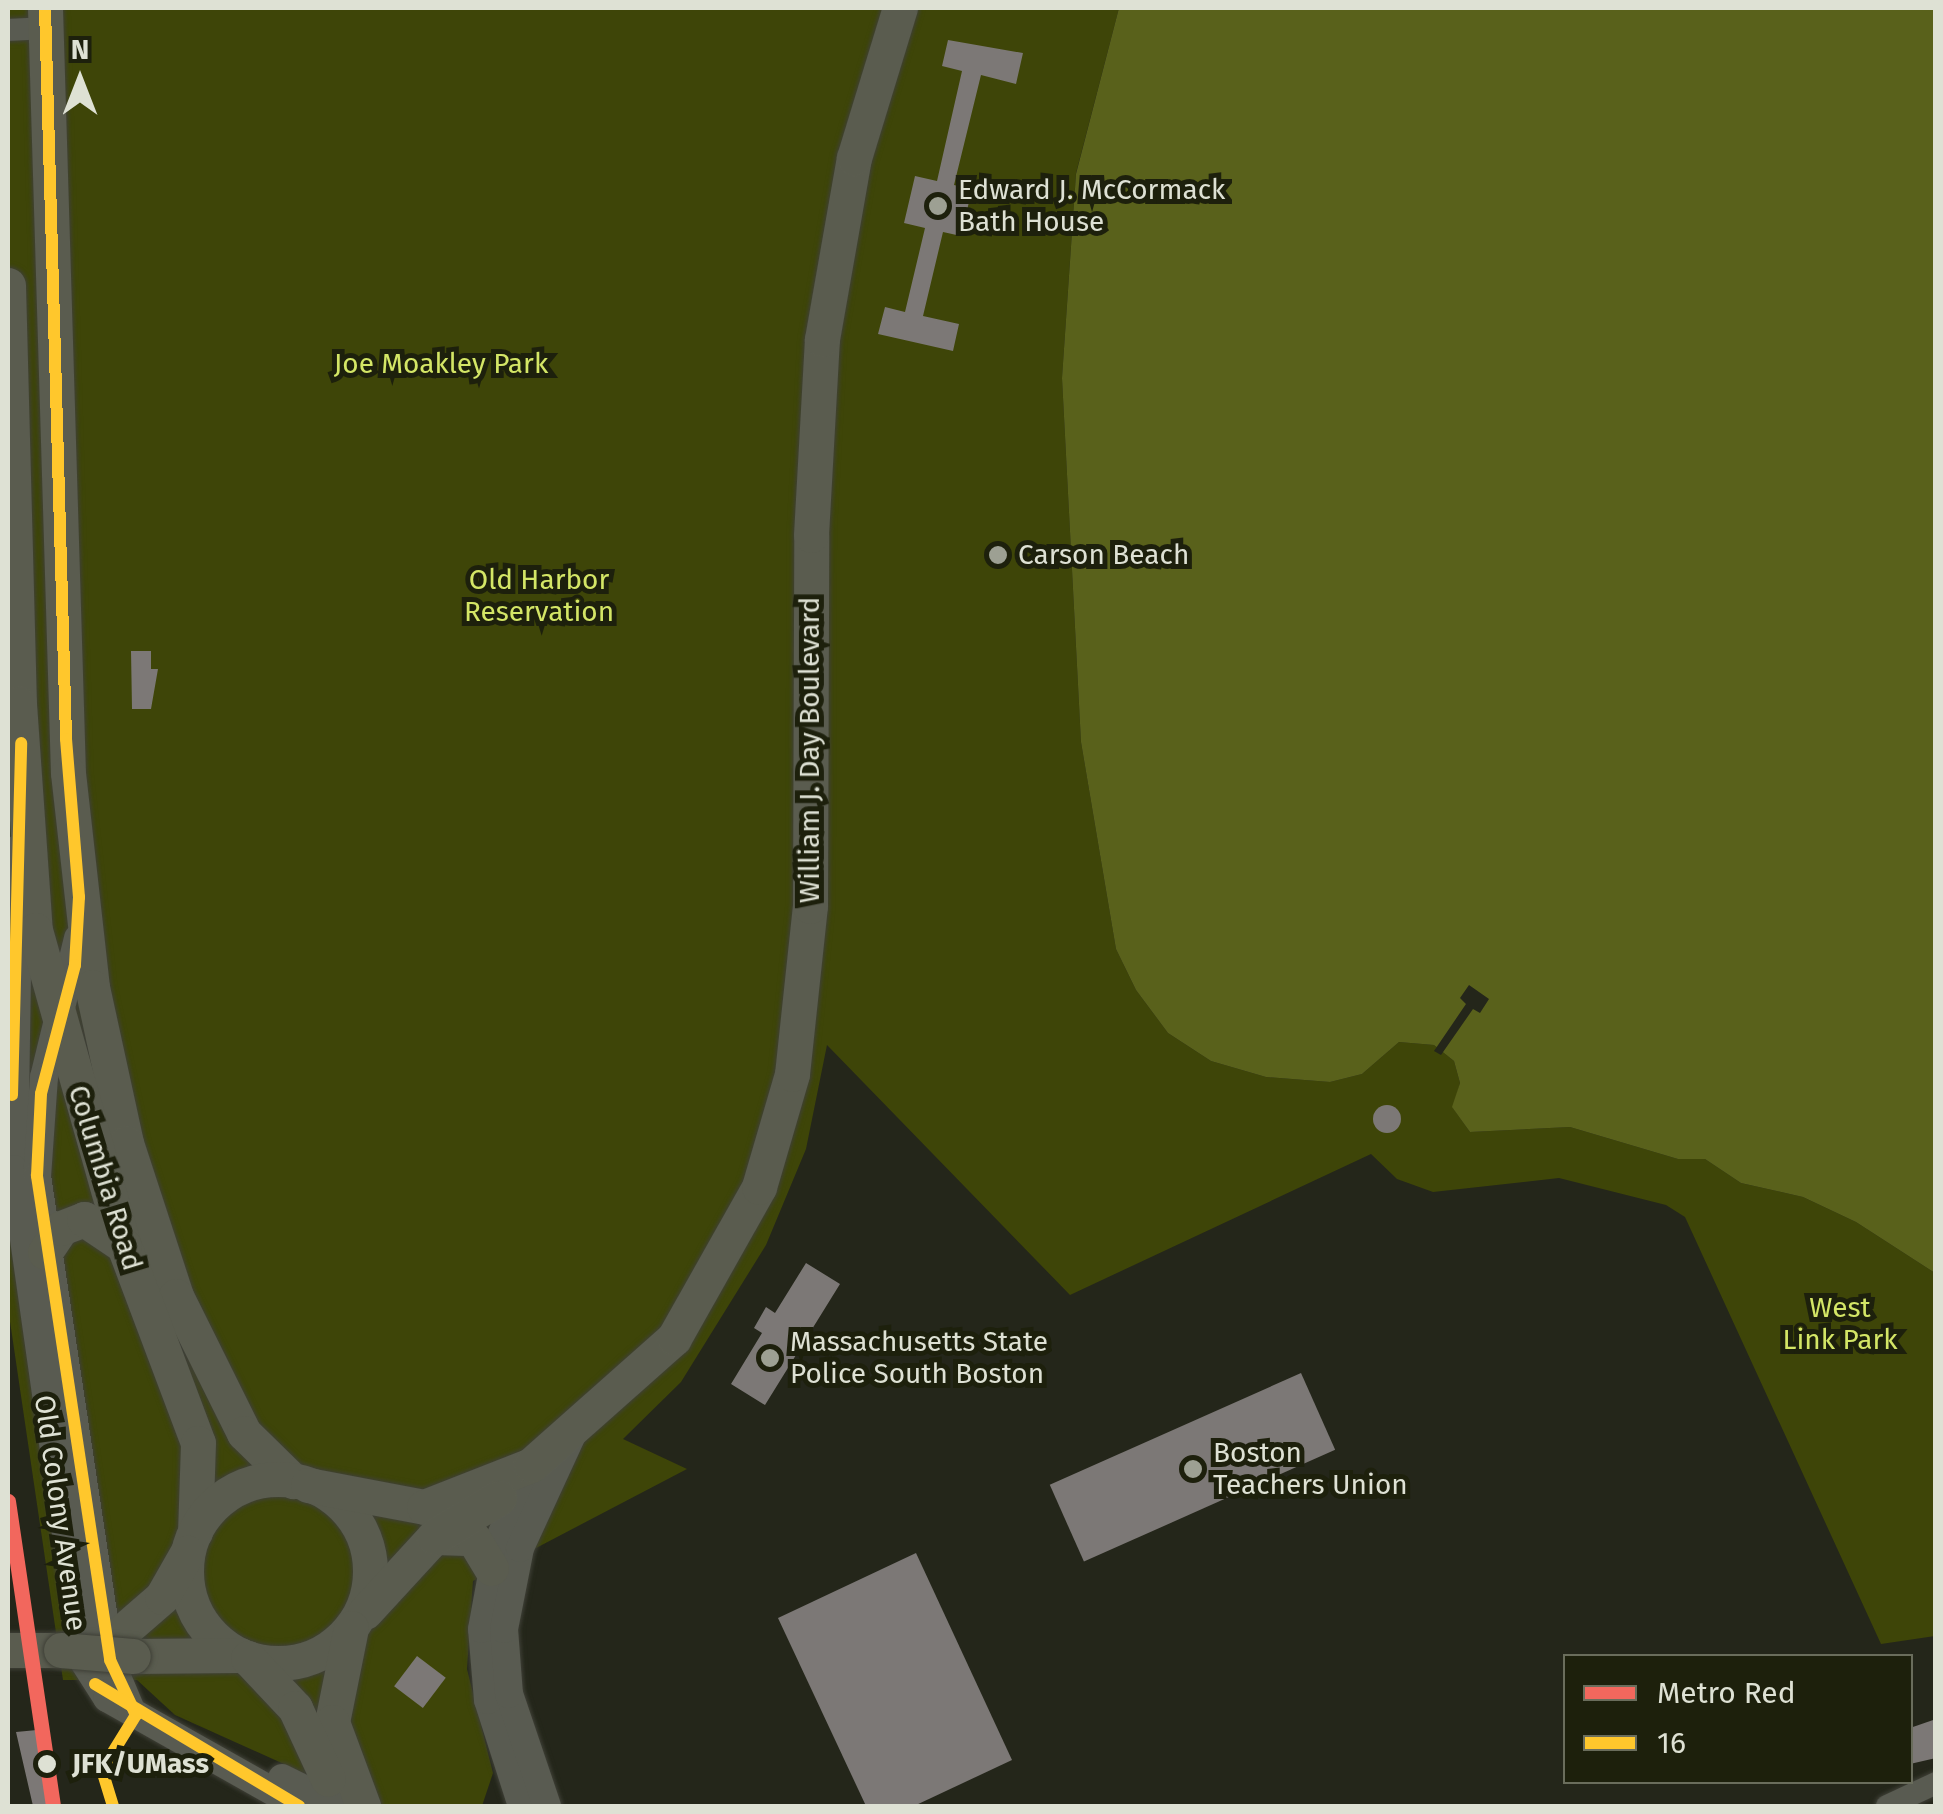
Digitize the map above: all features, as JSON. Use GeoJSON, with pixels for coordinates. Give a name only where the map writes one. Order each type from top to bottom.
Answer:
{"type":"FeatureCollection","features":[{"type":"Feature","properties":{"kind":"main road","name":"William J. Day Boulevard"},"geometry":{"type":"LineString","coordinates":[[353,1626],[434,1537],[496,1500],[657,1357],[702,1298],[754,1200],[787,1100],[814,835],[811,535],[822,339],[854,158],[900,8]]}},
{"type":"Feature","properties":{"kind":"main road","name":"Old Colony Avenue"},"geometry":{"type":"LineString","coordinates":[[45,18],[68,773],[79,897]]}},
{"type":"Feature","properties":{"kind":"main road","name":"Old Colony Avenue"},"geometry":{"type":"LineString","coordinates":[[8,284],[15,773],[24,816]]}},
{"type":"Feature","properties":{"kind":"main road","name":"Columbia Road"},"geometry":{"type":"LineString","coordinates":[[24,816],[35,930],[58,1024],[124,1246],[198,1443],[192,1540],[162,1598],[129,1643]]}},
{"type":"Feature","properties":{"kind":"main road","name":"Columbia Road"},"geometry":{"type":"LineString","coordinates":[[79,897],[112,1086],[166,1271],[234,1417],[301,1483]]}},
{"type":"Feature","properties":{"kind":"main road"},"geometry":{"type":"LineString","coordinates":[[45,1252],[61,1228],[84,1220],[124,1246]]}},
{"type":"Feature","properties":{"kind":"main road","name":"William J. Day Boulevard"},"geometry":{"type":"LineString","coordinates":[[301,1483],[424,1507],[531,1465]]}},
{"type":"Feature","properties":{"kind":"main road"},"geometry":{"type":"LineString","coordinates":[[327,1748],[278,1683],[195,1611],[192,1540],[236,1490],[301,1483],[346,1509],[367,1546],[370,1582],[353,1626],[331,1707],[328,1805]]}},
{"type":"Feature","properties":{"kind":"main road"},"geometry":{"type":"LineString","coordinates":[[434,1537],[473,1538],[491,1568]]}},
{"type":"Feature","properties":{"kind":"main road"},"geometry":{"type":"LineString","coordinates":[[8,1650],[61,1650],[129,1643],[303,1660],[353,1626]]}},
{"type":"Feature","properties":{"kind":"street"},"geometry":{"type":"LineString","coordinates":[[8,30],[45,18]]}},
{"type":"Feature","properties":{"kind":"street"},"geometry":{"type":"LineString","coordinates":[[15,773],[68,773]]}},
{"type":"Feature","properties":{"kind":"street","name":"Old Colony Avenue"},"geometry":{"type":"LineString","coordinates":[[24,816],[12,905],[16,1201],[77,1637],[94,1683],[136,1715]]}},
{"type":"Feature","properties":{"kind":"street","name":"Old Colony Avenue"},"geometry":{"type":"LineString","coordinates":[[79,897],[75,965],[58,1024],[37,1141],[45,1252],[110,1660],[136,1715]]}},
{"type":"Feature","properties":{"kind":"street","name":"William J. Day Boulevard"},"geometry":{"type":"LineString","coordinates":[[547,1806],[517,1722],[503,1648],[511,1578],[541,1494],[575,1432]]}},
{"type":"Feature","properties":{"kind":"street"},"geometry":{"type":"LineString","coordinates":[[522,1806],[483,1670],[491,1568],[531,1465]]}},
{"type":"Feature","properties":{"kind":"street"},"geometry":{"type":"LineString","coordinates":[[136,1715],[328,1805]]}},
{"type":"Feature","properties":{"kind":"street"},"geometry":{"type":"LineString","coordinates":[[517,1722],[564,1806]]}},
{"type":"Feature","properties":{"kind":"street"},"geometry":{"type":"LineString","coordinates":[[192,1743],[238,1774],[328,1805]]}},
{"type":"Feature","properties":{"kind":"street"},"geometry":{"type":"LineString","coordinates":[[505,1806],[511,1770]]}},
{"type":"Feature","properties":{"kind":"street"},"geometry":{"type":"LineString","coordinates":[[238,1774],[264,1806]]}},
{"type":"Feature","properties":{"kind":"street"},"geometry":{"type":"LineString","coordinates":[[1888,1806],[1936,1783]]}},
{"type":"Feature","properties":{"kind":"green space","name":"Old Harbor Reservation"},"geometry":{"type":"Polygon","coordinates":[[[8,8],[1119,8],[1076,173],[1062,378],[1081,742],[1116,949],[1136,990],[1168,1033],[1211,1061],[1266,1077],[1330,1082],[1362,1074],[1399,1042],[1434,1045],[1454,1061],[1460,1083],[1453,1108],[1470,1132],[1570,1127],[1678,1159],[1705,1159],[1741,1183],[1803,1197],[1856,1222],[1935,1273],[1935,1636],[1881,1644],[1685,1217],[1666,1205],[1559,1178],[1433,1192],[1397,1179],[1371,1154],[1070,1295],[827,1045],[806,1149],[766,1245],[681,1382],[623,1439],[687,1469],[473,1581],[467,1669],[493,1773],[482,1806],[377,1806],[175,1715],[137,1680],[63,1680],[8,1308],[8,8]]]}},
{"type":"Feature","properties":{"kind":"shaded area"},"geometry":{"type":"Polygon","coordinates":[[[1119,8],[1935,8],[1935,1273],[1856,1222],[1803,1197],[1741,1183],[1705,1159],[1678,1159],[1570,1127],[1470,1132],[1452,1107],[1460,1083],[1454,1061],[1434,1045],[1399,1042],[1362,1074],[1330,1082],[1266,1077],[1211,1061],[1168,1033],[1136,990],[1116,949],[1081,742],[1062,378],[1076,174],[1119,8]]]}},
{"type":"Feature","properties":{"kind":"pier"},"geometry":{"type":"Polygon","coordinates":[[[1469,985],[1489,999],[1480,1013],[1473,1009],[1441,1055],[1434,1051],[1466,1004],[1460,998],[1469,985]]]}},
{"type":"Feature","properties":{"kind":"building"},"geometry":{"type":"Polygon","coordinates":[[[948,40],[1023,53],[1016,84],[981,75],[954,185],[972,189],[961,236],[943,232],[923,316],[959,324],[953,351],[878,334],[885,307],[905,312],[925,228],[904,223],[915,176],[937,181],[962,71],[942,66],[948,40]]]}},
{"type":"Feature","properties":{"kind":"building"},"geometry":{"type":"Polygon","coordinates":[[[131,651],[151,651],[151,669],[158,669],[151,709],[132,709],[131,651]]]}},
{"type":"Feature","properties":{"kind":"building"},"geometry":{"type":"Polygon","coordinates":[[[1387,1105],[1397,1109],[1401,1119],[1397,1129],[1387,1133],[1377,1129],[1373,1119],[1377,1109],[1387,1105]]]}},
{"type":"Feature","properties":{"kind":"building","name":"Massachusetts State Police South Boston"},"geometry":{"type":"Polygon","coordinates":[[[806,1263],[840,1284],[765,1405],[731,1384],[762,1333],[754,1328],[766,1307],[775,1313],[806,1263]]]}},
{"type":"Feature","properties":{"kind":"building","name":"Boston Teachers Union"},"geometry":{"type":"Polygon","coordinates":[[[1301,1373],[1335,1450],[1084,1562],[1050,1485],[1301,1373]]]}},
{"type":"Feature","properties":{"kind":"building"},"geometry":{"type":"Polygon","coordinates":[[[916,1553],[1012,1760],[914,1806],[866,1806],[778,1618],[916,1553]]]}},
{"type":"Feature","properties":{"kind":"building"},"geometry":{"type":"Polygon","coordinates":[[[417,1656],[446,1678],[423,1708],[394,1686],[417,1656]]]}},
{"type":"Feature","properties":{"kind":"building"},"geometry":{"type":"Polygon","coordinates":[[[1936,1719],[1936,1758],[1913,1763],[1913,1727],[1936,1719]]]}},
{"type":"Feature","properties":{"kind":"building","name":"JFK/UMass"},"geometry":{"type":"Polygon","coordinates":[[[37,1730],[49,1806],[33,1806],[16,1732],[37,1730]]]}},
{"type":"Feature","properties":{"kind":"metro line","name":"Red"},"geometry":{"type":"LineString","coordinates":[[8,1501],[53,1806]]}},
{"type":"Feature","properties":{"kind":"transit line","name":"16"},"geometry":{"type":"LineString","coordinates":[[45,8],[66,739],[79,897],[75,965],[41,1094],[37,1176],[110,1660],[136,1715]]}},
{"type":"Feature","properties":{"kind":"transit line","name":"16"},"geometry":{"type":"LineString","coordinates":[[12,1095],[21,743]]}},
{"type":"Feature","properties":{"kind":"transit line","name":"16"},"geometry":{"type":"LineString","coordinates":[[95,1684],[299,1806]]}},
{"type":"Feature","properties":{"kind":"transit line","name":"16"},"geometry":{"type":"LineString","coordinates":[[113,1806],[102,1770],[136,1715]]}},
{"type":"Feature","properties":{"kind":"place","name":"Edward J. McCormack Bath House"},"geometry":{"type":"Point","coordinates":[938,206]}},
{"type":"Feature","properties":{"kind":"place","name":"Carson Beach"},"geometry":{"type":"Point","coordinates":[998,555]}},
{"type":"Feature","properties":{"kind":"place","name":"Massachusetts State Police South Boston"},"geometry":{"type":"Point","coordinates":[770,1358]}},
{"type":"Feature","properties":{"kind":"place","name":"Boston Teachers Union"},"geometry":{"type":"Point","coordinates":[1193,1469]}},
{"type":"Feature","properties":{"kind":"place","name":"JFK/UMass"},"geometry":{"type":"Point","coordinates":[47,1764]}},
{"type":"Feature","properties":{"kind":"park label","name":"Joe Moakley Park"},"geometry":{"type":"Point","coordinates":[441,364]}},
{"type":"Feature","properties":{"kind":"park label","name":"West Link Park"},"geometry":{"type":"Point","coordinates":[1840,1324]}}]}
